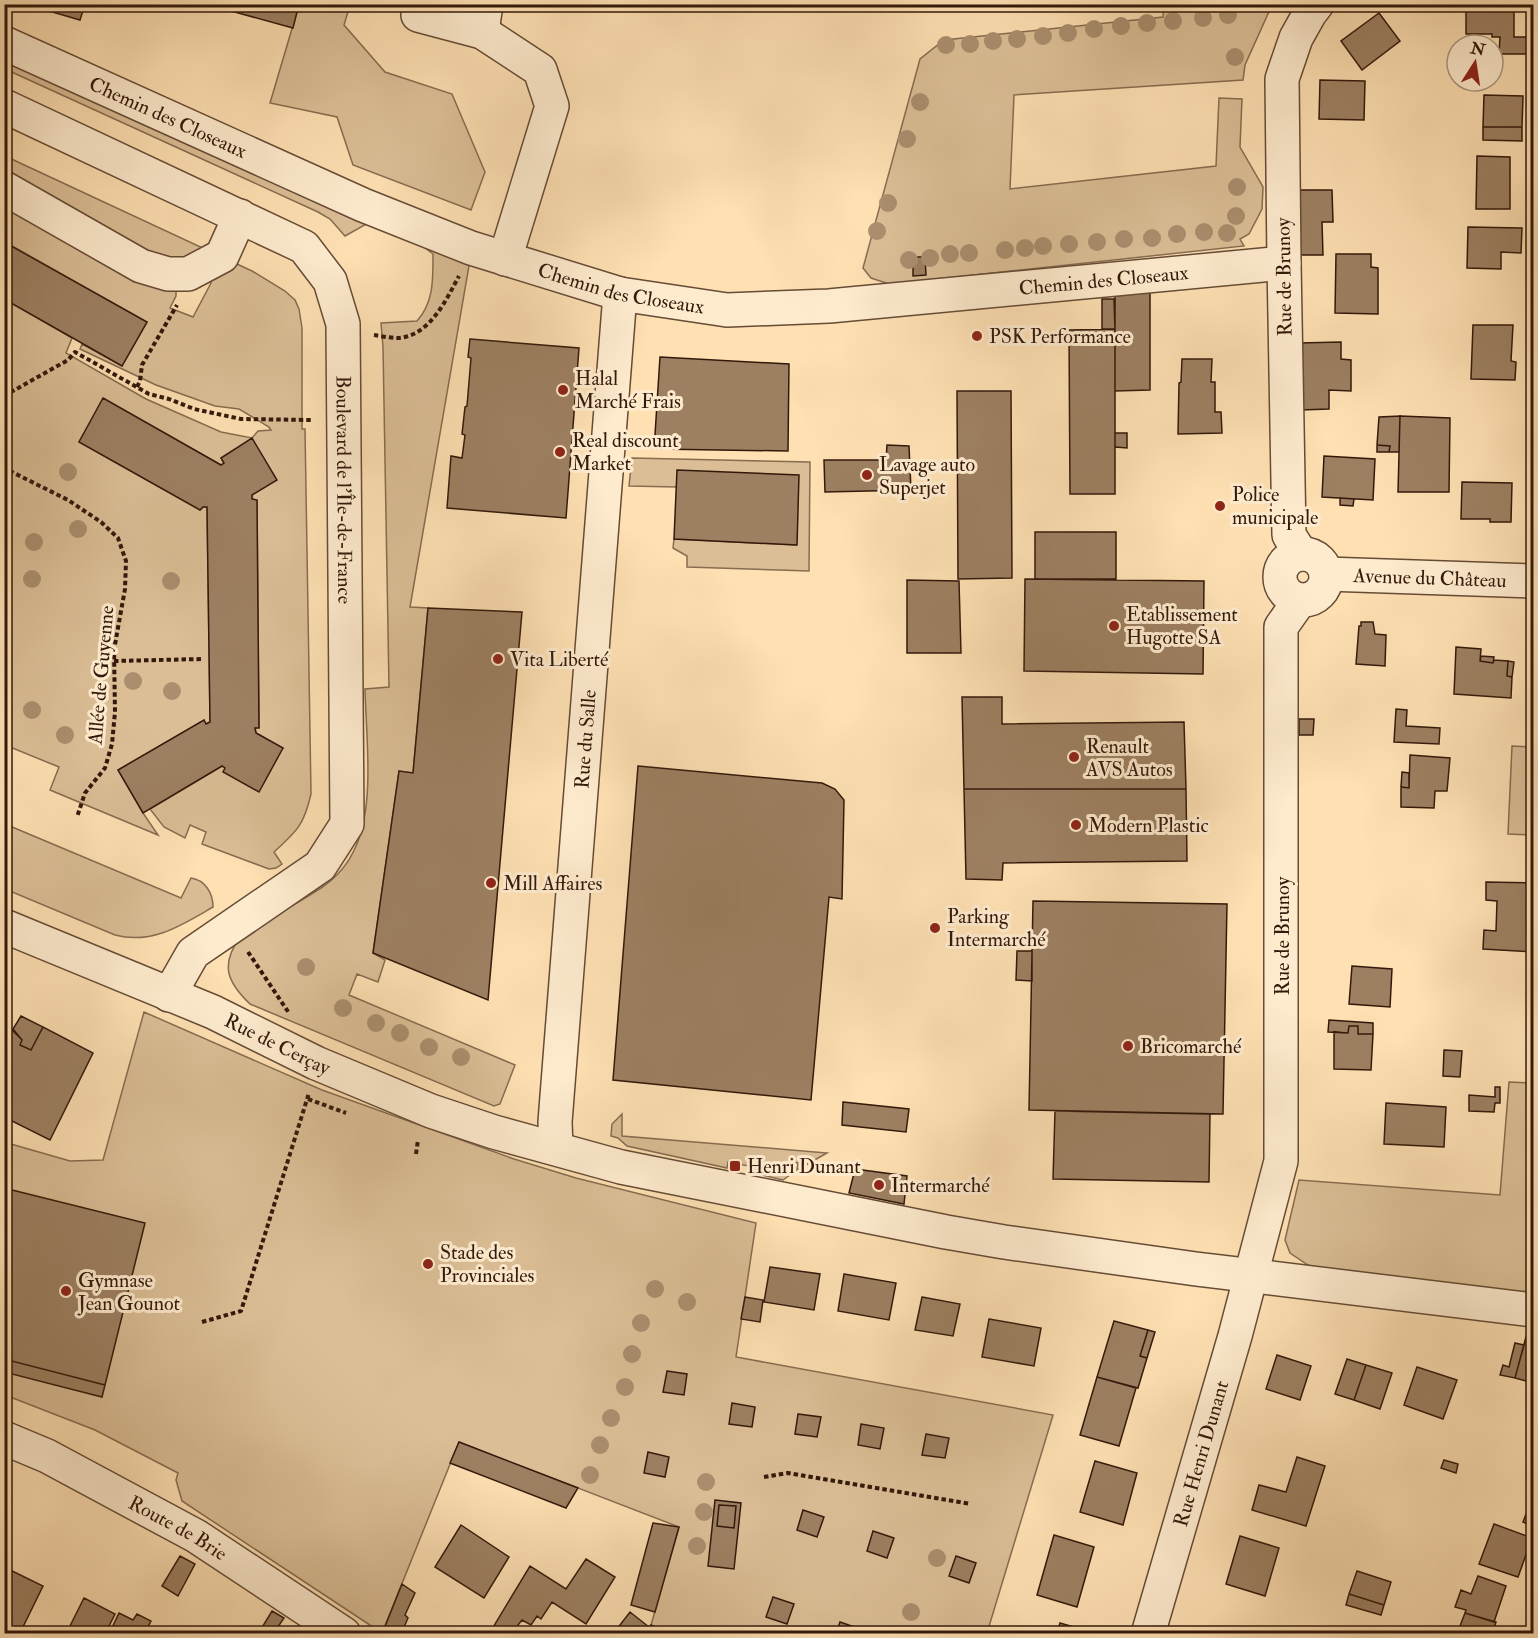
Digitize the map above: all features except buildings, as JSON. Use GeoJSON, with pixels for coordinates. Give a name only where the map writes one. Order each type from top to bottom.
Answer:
{"type":"FeatureCollection","features":[{"type":"Feature","properties":{"kind":"street","name":"Rue de Brunoy"},"geometry":{"type":"LineString","coordinates":[[1301,554],[1289,535],[1282,79],[1296,38],[1317,4]]}},
{"type":"Feature","properties":{"kind":"street"},"geometry":{"type":"LineString","coordinates":[[418,15],[484,18],[540,70],[552,106],[505,259]]}},
{"type":"Feature","properties":{"kind":"street","name":"Chemin des Closeaux"},"geometry":{"type":"LineString","coordinates":[[4,43],[363,205],[471,248],[620,294],[728,310],[829,306],[1284,263]]}},
{"type":"Feature","properties":{"kind":"street","name":"Boulevard de l'Île-de-France"},"geometry":{"type":"LineString","coordinates":[[4,106],[304,247],[330,281],[344,330],[347,824],[320,866],[193,953],[169,995]]}},
{"type":"Feature","properties":{"kind":"street"},"geometry":{"type":"LineString","coordinates":[[4,188],[141,266],[168,274],[188,274],[222,256],[240,216]]}},
{"type":"Feature","properties":{"kind":"street","name":"Rue du Salle"},"geometry":{"type":"LineString","coordinates":[[556,1148],[555,1122],[620,294]]}},
{"type":"Feature","properties":{"kind":"street"},"geometry":{"type":"LineString","coordinates":[[1301,554],[1314,557],[1320,562],[1326,574],[1326,581],[1319,593],[1314,597],[1300,600],[1287,593],[1281,580],[1283,566],[1294,556],[1301,554]]}},
{"type":"Feature","properties":{"kind":"street","name":"Avenue du Château"},"geometry":{"type":"LineString","coordinates":[[1326,574],[1533,581]]}},
{"type":"Feature","properties":{"kind":"street","name":"Rue de Brunoy"},"geometry":{"type":"LineString","coordinates":[[1252,1276],[1281,1161],[1281,627],[1300,600]]}},
{"type":"Feature","properties":{"kind":"street","name":"Rue de Cerçay"},"geometry":{"type":"LineString","coordinates":[[4,926],[213,1012],[316,1063],[431,1111],[494,1132],[621,1167],[946,1232],[1173,1266],[1533,1310]]}},
{"type":"Feature","properties":{"kind":"street","name":"Rue Henri Dunant"},"geometry":{"type":"LineString","coordinates":[[1148,1634],[1252,1276]]}},
{"type":"Feature","properties":{"kind":"street","name":"Route de Brie"},"geometry":{"type":"LineString","coordinates":[[4,1438],[47,1456],[196,1536],[344,1634]]}},
{"type":"Feature","properties":{"kind":"path"},"geometry":{"type":"LineString","coordinates":[[344,330],[399,338],[422,330],[443,306],[471,248]]}},
{"type":"Feature","properties":{"kind":"path"},"geometry":{"type":"LineString","coordinates":[[137,387],[142,364],[181,298],[184,285],[182,274]]}},
{"type":"Feature","properties":{"kind":"path"},"geometry":{"type":"LineString","coordinates":[[4,396],[69,360],[75,352],[149,394],[194,409],[241,419],[344,420]]}},
{"type":"Feature","properties":{"kind":"path"},"geometry":{"type":"LineString","coordinates":[[4,413],[6,469],[4,511]]}},
{"type":"Feature","properties":{"kind":"path","name":"Allée de Guyenne"},"geometry":{"type":"LineString","coordinates":[[6,469],[68,500],[101,522],[118,538],[126,561],[125,589],[117,627],[114,661],[115,712],[112,744],[105,768],[85,793],[77,817]]}},
{"type":"Feature","properties":{"kind":"path"},"geometry":{"type":"LineString","coordinates":[[114,661],[202,659]]}},
{"type":"Feature","properties":{"kind":"path"},"geometry":{"type":"LineString","coordinates":[[231,927],[291,1015]]}},
{"type":"Feature","properties":{"kind":"path"},"geometry":{"type":"LineString","coordinates":[[202,1322],[241,1311],[308,1099],[316,1063]]}},
{"type":"Feature","properties":{"kind":"path"},"geometry":{"type":"LineString","coordinates":[[764,1477],[788,1473],[971,1504]]}},
{"type":"Feature","properties":{"kind":"shaded area"},"geometry":{"type":"Polygon","coordinates":[[[299,5],[350,5],[344,25],[385,72],[452,94],[485,172],[471,210],[353,165],[337,117],[270,103],[299,5]]]}},
{"type":"Feature","properties":{"kind":"shaded area"},"geometry":{"type":"Polygon","coordinates":[[[1164,5],[1272,5],[1245,65],[1243,80],[1014,95],[1010,189],[1216,166],[1219,98],[1242,99],[1240,147],[1263,187],[1262,209],[1249,234],[1240,239],[1244,246],[889,284],[871,278],[863,268],[920,59],[944,40],[1163,17],[1164,5]]]}},
{"type":"Feature","properties":{"kind":"shaded area"},"geometry":{"type":"Polygon","coordinates":[[[5,53],[470,260],[410,607],[428,608],[413,773],[399,771],[373,953],[385,960],[378,982],[357,974],[349,995],[515,1065],[500,1104],[494,1106],[250,1004],[231,981],[228,965],[234,947],[244,933],[321,888],[342,870],[356,846],[362,829],[366,810],[368,769],[365,689],[389,687],[381,323],[417,321],[423,314],[430,298],[433,254],[412,238],[368,223],[345,236],[330,219],[318,212],[5,69],[5,53]]]}},
{"type":"Feature","properties":{"kind":"shaded area"},"geometry":{"type":"Polygon","coordinates":[[[5,156],[252,271],[285,291],[295,300],[299,309],[302,328],[302,429],[305,429],[311,794],[299,827],[274,852],[282,864],[276,868],[269,869],[202,844],[206,832],[190,825],[185,838],[164,827],[150,809],[222,766],[225,768],[283,748],[256,733],[255,728],[259,727],[257,500],[252,499],[252,439],[221,458],[224,463],[221,465],[104,399],[79,442],[200,510],[207,507],[210,722],[206,724],[204,720],[118,770],[158,835],[50,790],[59,767],[5,745],[5,299],[72,338],[66,353],[146,399],[221,432],[252,438],[258,431],[271,430],[239,409],[215,406],[156,385],[80,349],[82,344],[122,366],[147,322],[5,242],[4,199],[176,289],[176,296],[170,308],[193,317],[211,283],[199,275],[158,266],[5,178],[5,156]]]}},
{"type":"Feature","properties":{"kind":"shaded area"},"geometry":{"type":"Polygon","coordinates":[[[632,458],[810,462],[809,571],[687,567],[687,556],[673,548],[674,539],[796,545],[677,487],[629,486],[632,458]]]}},
{"type":"Feature","properties":{"kind":"shaded area"},"geometry":{"type":"Polygon","coordinates":[[[1512,746],[1533,747],[1533,835],[1508,834],[1512,746]]]}},
{"type":"Feature","properties":{"kind":"shaded area"},"geometry":{"type":"Polygon","coordinates":[[[5,824],[181,898],[191,878],[196,879],[207,888],[212,897],[213,907],[178,926],[154,935],[129,937],[115,935],[5,889],[5,824]]]}},
{"type":"Feature","properties":{"kind":"shaded area"},"geometry":{"type":"Polygon","coordinates":[[[144,1012],[322,1090],[514,1159],[576,1178],[756,1223],[736,1357],[1053,1415],[987,1633],[670,1633],[651,1625],[679,1527],[459,1442],[382,1633],[182,1501],[176,1480],[178,1473],[95,1430],[5,1395],[4,1142],[70,1161],[103,1160],[144,1012]]]}},
{"type":"Feature","properties":{"kind":"shaded area"},"geometry":{"type":"Polygon","coordinates":[[[1509,1082],[1533,1083],[1533,1294],[1338,1273],[1308,1265],[1290,1253],[1285,1240],[1299,1180],[1500,1195],[1509,1082]]]}},
{"type":"Feature","properties":{"kind":"shaded area"},"geometry":{"type":"Polygon","coordinates":[[[622,1114],[622,1136],[827,1153],[797,1170],[798,1163],[790,1162],[788,1173],[790,1175],[783,1180],[749,1172],[749,1166],[728,1162],[727,1168],[627,1146],[618,1138],[611,1136],[612,1124],[622,1114]]]}},
{"type":"Feature","properties":{"kind":"place","name":"PSK Performance"},"geometry":{"type":"Point","coordinates":[977,336]}},
{"type":"Feature","properties":{"kind":"place","name":"Halal Marché Frais"},"geometry":{"type":"Point","coordinates":[563,390]}},
{"type":"Feature","properties":{"kind":"place","name":"Real discount Market"},"geometry":{"type":"Point","coordinates":[560,452]}},
{"type":"Feature","properties":{"kind":"place","name":"Lavage auto Superjet"},"geometry":{"type":"Point","coordinates":[867,475]}},
{"type":"Feature","properties":{"kind":"place","name":"Police municipale"},"geometry":{"type":"Point","coordinates":[1220,506]}},
{"type":"Feature","properties":{"kind":"place","name":"Etablissement Hugotte SA"},"geometry":{"type":"Point","coordinates":[1114,626]}},
{"type":"Feature","properties":{"kind":"place","name":"Vita Liberté"},"geometry":{"type":"Point","coordinates":[498,659]}},
{"type":"Feature","properties":{"kind":"place","name":"Renault AVS Autos"},"geometry":{"type":"Point","coordinates":[1074,757]}},
{"type":"Feature","properties":{"kind":"place","name":"Modern Plastic"},"geometry":{"type":"Point","coordinates":[1076,825]}},
{"type":"Feature","properties":{"kind":"place","name":"Mill Affaires"},"geometry":{"type":"Point","coordinates":[491,883]}},
{"type":"Feature","properties":{"kind":"place","name":"Parking Intermarché"},"geometry":{"type":"Point","coordinates":[935,928]}},
{"type":"Feature","properties":{"kind":"place","name":"Bricomarché"},"geometry":{"type":"Point","coordinates":[1128,1046]}},
{"type":"Feature","properties":{"kind":"place","name":"Henri Dunant"},"geometry":{"type":"Point","coordinates":[735,1166]}},
{"type":"Feature","properties":{"kind":"place","name":"Intermarché"},"geometry":{"type":"Point","coordinates":[879,1185]}},
{"type":"Feature","properties":{"kind":"place","name":"Stade des Provinciales"},"geometry":{"type":"Point","coordinates":[428,1264]}},
{"type":"Feature","properties":{"kind":"place","name":"Gymnase Jean Gounot"},"geometry":{"type":"Point","coordinates":[66,1291]}}]}
